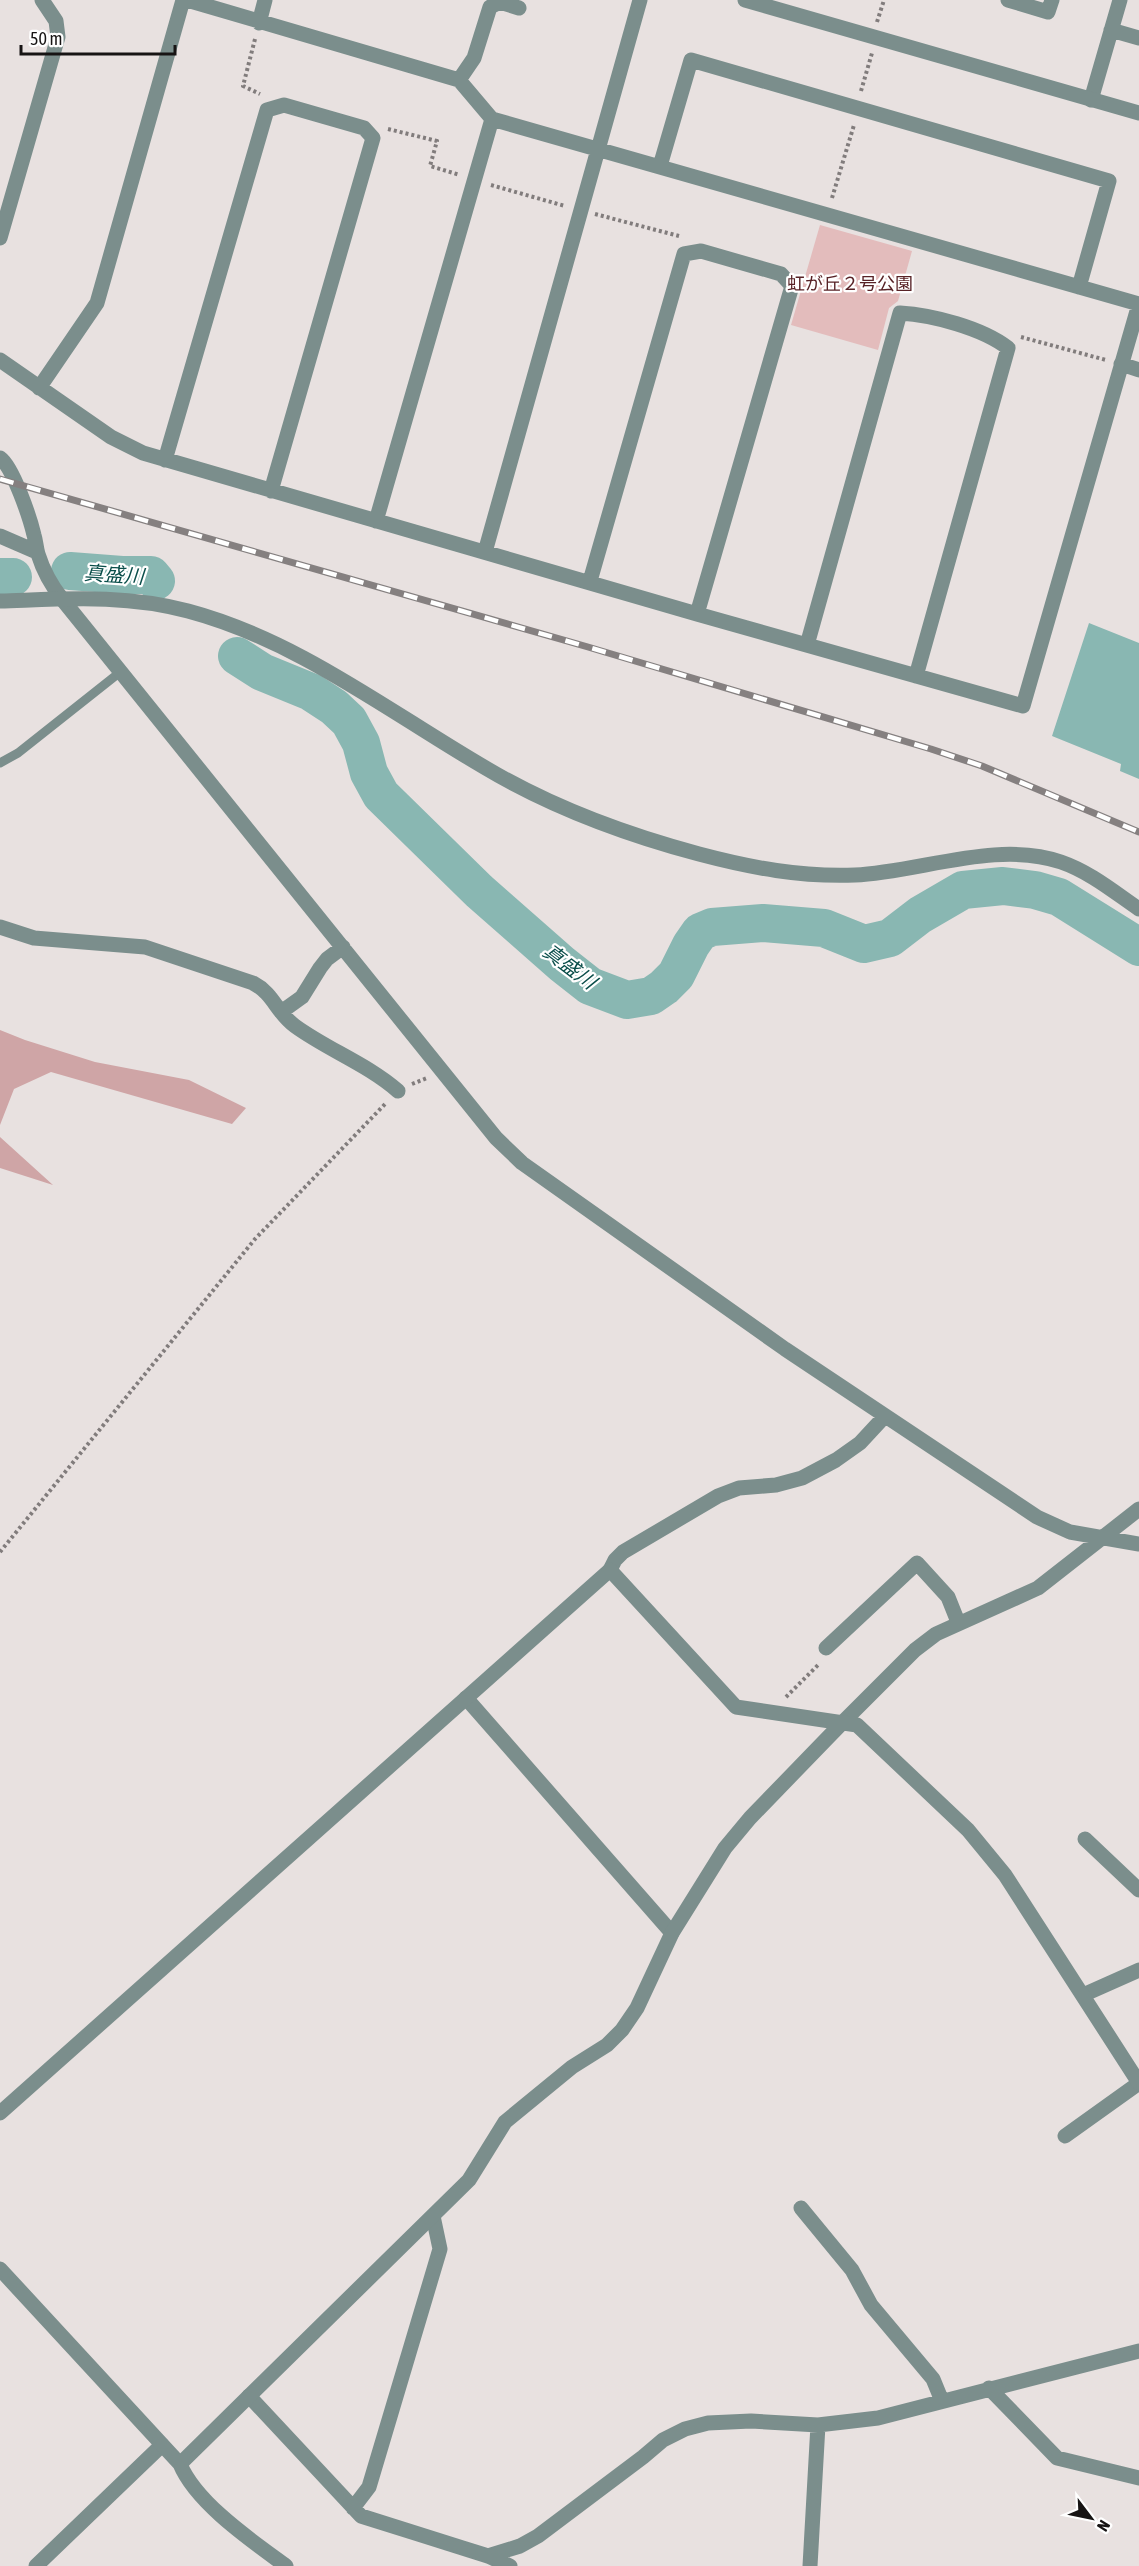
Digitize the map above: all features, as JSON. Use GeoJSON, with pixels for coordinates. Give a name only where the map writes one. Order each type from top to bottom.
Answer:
{"type":"FeatureCollection","features":[{"type":"Feature","properties":{"kind":"street"},"geometry":{"type":"LineString","coordinates":[[0,238],[58,37],[56,21],[42,0]]}},
{"type":"Feature","properties":{"kind":"street"},"geometry":{"type":"LineString","coordinates":[[0,360],[39,388],[124,445],[165,460],[1023,706],[1139,304],[492,119],[459,80],[185,0],[97,303],[39,388]]}},
{"type":"Feature","properties":{"kind":"street"},"geometry":{"type":"LineString","coordinates":[[259,23],[265,0]]}},
{"type":"Feature","properties":{"kind":"street"},"geometry":{"type":"LineString","coordinates":[[485,552],[640,0]]}},
{"type":"Feature","properties":{"kind":"street"},"geometry":{"type":"LineString","coordinates":[[746,0],[1139,113]]}},
{"type":"Feature","properties":{"kind":"street"},"geometry":{"type":"LineString","coordinates":[[1008,0],[1048,12],[1052,0]]}},
{"type":"Feature","properties":{"kind":"street"},"geometry":{"type":"LineString","coordinates":[[1091,100],[1120,0]]}},
{"type":"Feature","properties":{"kind":"street"},"geometry":{"type":"LineString","coordinates":[[459,80],[474,58],[490,8],[500,2],[519,8]]}},
{"type":"Feature","properties":{"kind":"street"},"geometry":{"type":"LineString","coordinates":[[1111,30],[1139,38]]}},
{"type":"Feature","properties":{"kind":"street"},"geometry":{"type":"LineString","coordinates":[[660,166],[691,60],[1109,181],[1078,287]]}},
{"type":"Feature","properties":{"kind":"street"},"geometry":{"type":"LineString","coordinates":[[165,460],[267,110],[284,105],[352,124],[364,128],[373,138],[272,491]]}},
{"type":"Feature","properties":{"kind":"street"},"geometry":{"type":"LineString","coordinates":[[376,521],[492,119]]}},
{"type":"Feature","properties":{"kind":"street"},"geometry":{"type":"LineString","coordinates":[[591,581],[684,254],[700,252],[781,274],[792,286],[697,614]]}},
{"type":"Feature","properties":{"kind":"street"},"geometry":{"type":"LineString","coordinates":[[807,645],[900,313],[921,315],[994,337],[1008,348],[916,676]]}},
{"type":"Feature","properties":{"kind":"street"},"geometry":{"type":"LineString","coordinates":[[1121,364],[1139,370]]}},
{"type":"Feature","properties":{"kind":"street"},"geometry":{"type":"LineString","coordinates":[[0,458],[4,461],[15,484],[34,534],[37,552],[50,583],[119,672],[441,1071],[496,1138],[522,1163],[784,1349],[1037,1517],[1070,1532],[1139,1544]]}},
{"type":"Feature","properties":{"kind":"street"},"geometry":{"type":"LineString","coordinates":[[0,536],[37,552]]}},
{"type":"Feature","properties":{"kind":"street"},"geometry":{"type":"LineString","coordinates":[[0,601],[119,598],[189,611],[243,630],[276,643],[343,680],[485,768],[536,796],[582,817],[697,854],[780,873],[816,876],[859,875],[939,862],[998,856],[1044,857],[1078,869],[1139,909]]}},
{"type":"Feature","properties":{"kind":"street"},"geometry":{"type":"LineString","coordinates":[[0,927],[34,938],[145,947],[253,983],[266,990],[281,1012],[311,1037],[383,1078],[398,1091]]}},
{"type":"Feature","properties":{"kind":"street"},"geometry":{"type":"LineString","coordinates":[[281,1012],[302,997],[327,959],[343,947]]}},
{"type":"Feature","properties":{"kind":"street"},"geometry":{"type":"LineString","coordinates":[[0,2112],[610,1570],[615,1560],[623,1552],[718,1496],[739,1488],[792,1482],[828,1464],[860,1443],[885,1416]]}},
{"type":"Feature","properties":{"kind":"street"},"geometry":{"type":"LineString","coordinates":[[180,2464],[469,2180],[505,2122],[572,2067],[607,2045],[622,2030],[638,2008],[672,1933],[725,1848],[750,1818],[915,1650],[936,1634],[958,1622],[1038,1588],[1139,1509]]}},
{"type":"Feature","properties":{"kind":"street"},"geometry":{"type":"LineString","coordinates":[[826,1648],[917,1563],[948,1597],[958,1622]]}},
{"type":"Feature","properties":{"kind":"street"},"geometry":{"type":"LineString","coordinates":[[610,1570],[736,1707],[857,1725],[968,1830],[995,1860],[1139,2083],[1065,2136]]}},
{"type":"Feature","properties":{"kind":"street"},"geometry":{"type":"LineString","coordinates":[[466,1698],[672,1933]]}},
{"type":"Feature","properties":{"kind":"street"},"geometry":{"type":"LineString","coordinates":[[1085,1839],[1139,1890]]}},
{"type":"Feature","properties":{"kind":"street"},"geometry":{"type":"LineString","coordinates":[[1083,1995],[1139,1970]]}},
{"type":"Feature","properties":{"kind":"street"},"geometry":{"type":"LineString","coordinates":[[801,2208],[852,2270],[871,2305],[933,2379],[942,2401]]}},
{"type":"Feature","properties":{"kind":"street"},"geometry":{"type":"LineString","coordinates":[[353,2508],[369,2487],[440,2249],[433,2216]]}},
{"type":"Feature","properties":{"kind":"street"},"geometry":{"type":"LineString","coordinates":[[0,2269],[180,2464],[186,2478],[234,2528],[286,2566]]}},
{"type":"Feature","properties":{"kind":"street"},"geometry":{"type":"LineString","coordinates":[[488,2556],[520,2546],[538,2536],[663,2440],[685,2429],[708,2423],[751,2421],[818,2425],[878,2418],[1139,2351]]}},
{"type":"Feature","properties":{"kind":"street"},"geometry":{"type":"LineString","coordinates":[[989,2388],[1057,2457],[1139,2478]]}},
{"type":"Feature","properties":{"kind":"street"},"geometry":{"type":"LineString","coordinates":[[249,2396],[361,2516],[488,2556],[510,2566]]}},
{"type":"Feature","properties":{"kind":"street"},"geometry":{"type":"LineString","coordinates":[[810,2566],[818,2425]]}},
{"type":"Feature","properties":{"kind":"street"},"geometry":{"type":"LineString","coordinates":[[36,2566],[162,2445]]}},
{"type":"Feature","properties":{"kind":"lane"},"geometry":{"type":"LineString","coordinates":[[0,763],[18,753],[119,672]]}},
{"type":"Feature","properties":{"kind":"path"},"geometry":{"type":"LineString","coordinates":[[876,22],[884,0]]}},
{"type":"Feature","properties":{"kind":"path"},"geometry":{"type":"LineString","coordinates":[[259,23],[243,86],[261,94]]}},
{"type":"Feature","properties":{"kind":"path"},"geometry":{"type":"LineString","coordinates":[[858,100],[872,53]]}},
{"type":"Feature","properties":{"kind":"path"},"geometry":{"type":"LineString","coordinates":[[827,213],[856,117]]}},
{"type":"Feature","properties":{"kind":"path"},"geometry":{"type":"LineString","coordinates":[[386,129],[437,141],[430,166],[466,177]]}},
{"type":"Feature","properties":{"kind":"path"},"geometry":{"type":"LineString","coordinates":[[482,183],[679,236]]}},
{"type":"Feature","properties":{"kind":"path"},"geometry":{"type":"LineString","coordinates":[[1015,334],[1023,339],[1121,364]]}},
{"type":"Feature","properties":{"kind":"path"},"geometry":{"type":"LineString","coordinates":[[0,1552],[255,1239],[398,1091],[441,1071]]}},
{"type":"Feature","properties":{"kind":"path"},"geometry":{"type":"LineString","coordinates":[[783,1700],[826,1657],[826,1648]]}},
{"type":"Feature","properties":{"kind":"green space","name":"虹が丘２号公園"},"geometry":{"type":"Polygon","coordinates":[[[820,225],[912,251],[898,301],[889,308],[878,350],[791,325],[820,225]]]}},
{"type":"Feature","properties":{"kind":"shaded area"},"geometry":{"type":"Polygon","coordinates":[[[0,1030],[95,1062],[189,1080],[246,1108],[232,1124],[51,1072],[14,1089],[0,1125],[0,1030]]]}},
{"type":"Feature","properties":{"kind":"shaded area"},"geometry":{"type":"Polygon","coordinates":[[[0,1137],[53,1185],[0,1168],[0,1137]]]}},
{"type":"Feature","properties":{"kind":"water"},"geometry":{"type":"Polygon","coordinates":[[[1089,623],[1139,643],[1139,779],[1120,771],[1121,764],[1052,736],[1089,623]]]}},
{"type":"Feature","properties":{"kind":"waterway","name":"真盛川"},"geometry":{"type":"LineString","coordinates":[[70,571],[151,575],[156,581]]}},
{"type":"Feature","properties":{"kind":"waterway","name":"真盛川"},"geometry":{"type":"LineString","coordinates":[[0,577],[13,577]]}},
{"type":"Feature","properties":{"kind":"waterway","name":"真盛川"},"geometry":{"type":"LineString","coordinates":[[237,656],[262,672],[311,692],[334,707],[349,721],[361,743],[369,773],[381,795],[479,891],[562,964],[590,986],[627,1000],[651,996],[664,987],[676,975],[700,932],[712,927],[763,923],[824,928],[864,944],[890,938],[920,915],[963,890],[1003,886],[1035,890],[1059,897],[1139,947]]}},
{"type":"Feature","properties":{"kind":"railway"},"geometry":{"type":"LineString","coordinates":[[0,479],[588,647],[931,749],[982,766],[1139,832]]}}]}
